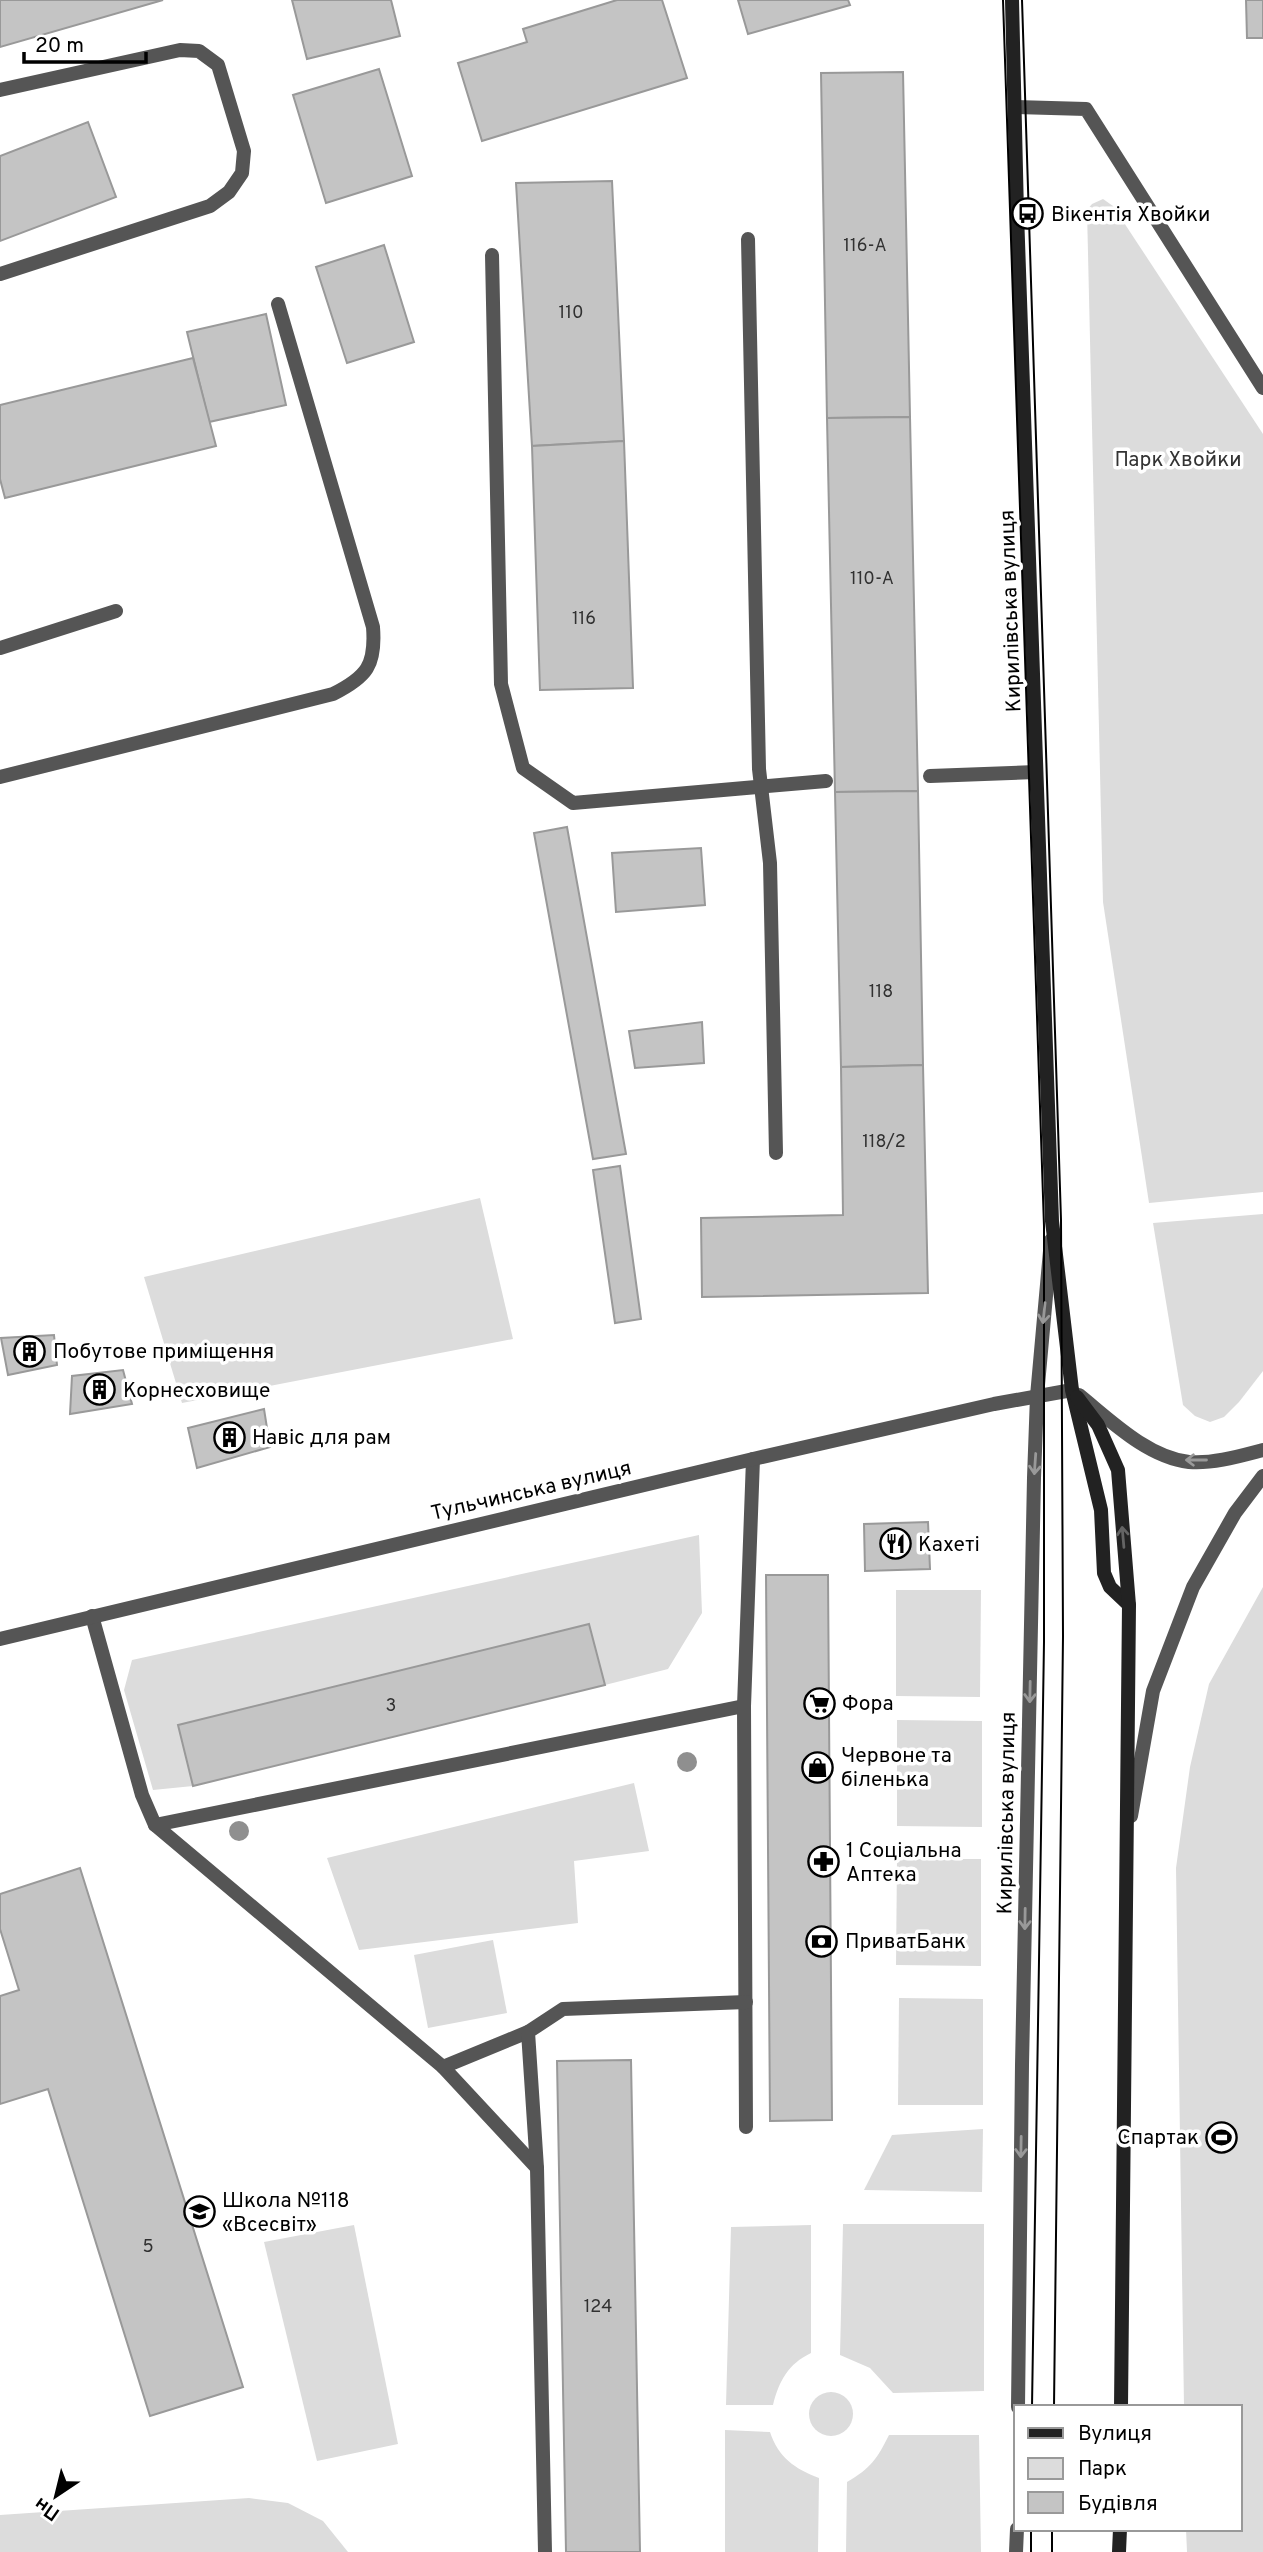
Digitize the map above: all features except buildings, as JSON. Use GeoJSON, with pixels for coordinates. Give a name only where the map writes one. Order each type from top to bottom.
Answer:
{"type":"FeatureCollection","features":[{"type":"Feature","properties":{"kind":"main road","name":"Кирилівська вулиця"},"geometry":{"type":"LineString","coordinates":[[1012,0],[1052,1221],[1072,1390],[1101,1510],[1104,1573],[1110,1587],[1129,1605]]}},
{"type":"Feature","properties":{"kind":"main road","name":"Кирилівська вулиця"},"geometry":{"type":"LineString","coordinates":[[1072,1390],[1098,1425],[1118,1470],[1129,1605],[1121,2405]]}},
{"type":"Feature","properties":{"kind":"main road"},"geometry":{"type":"LineString","coordinates":[[1119,2552],[1120,2531]]}},
{"type":"Feature","properties":{"kind":"street"},"geometry":{"type":"LineString","coordinates":[[0,90],[180,50],[199,51],[218,65],[244,151],[242,173],[229,192],[210,206],[0,274]]}},
{"type":"Feature","properties":{"kind":"street"},"geometry":{"type":"LineString","coordinates":[[1015,107],[1086,109],[1263,388]]}},
{"type":"Feature","properties":{"kind":"street"},"geometry":{"type":"LineString","coordinates":[[748,239],[759,769],[770,863],[776,1153]]}},
{"type":"Feature","properties":{"kind":"street"},"geometry":{"type":"LineString","coordinates":[[492,255],[501,684],[523,768],[573,803],[826,781]]}},
{"type":"Feature","properties":{"kind":"street"},"geometry":{"type":"LineString","coordinates":[[0,777],[333,694],[353,684],[366,670],[375,651],[373,627],[278,304]]}},
{"type":"Feature","properties":{"kind":"street"},"geometry":{"type":"LineString","coordinates":[[0,648],[116,611]]}},
{"type":"Feature","properties":{"kind":"street"},"geometry":{"type":"LineString","coordinates":[[929,776],[1036,772]]}},
{"type":"Feature","properties":{"kind":"street","name":"Кирилівська вулиця"},"geometry":{"type":"LineString","coordinates":[[1018,2405],[1022,2051],[1037,1396],[1052,1221]]}},
{"type":"Feature","properties":{"kind":"street"},"geometry":{"type":"LineString","coordinates":[[1072,1390],[1146,1446],[1188,1462],[1232,1458],[1263,1450]]}},
{"type":"Feature","properties":{"kind":"street","name":"Тульчинська вулиця"},"geometry":{"type":"LineString","coordinates":[[0,1639],[753,1459],[1072,1390]]}},
{"type":"Feature","properties":{"kind":"street"},"geometry":{"type":"LineString","coordinates":[[746,2127],[744,1706],[753,1459]]}},
{"type":"Feature","properties":{"kind":"street"},"geometry":{"type":"LineString","coordinates":[[1128,1833],[1153,1691],[1192,1587],[1236,1513],[1263,1476]]}},
{"type":"Feature","properties":{"kind":"street"},"geometry":{"type":"LineString","coordinates":[[92,1616],[142,1795],[155,1825],[443,2067],[537,2168]]}},
{"type":"Feature","properties":{"kind":"street"},"geometry":{"type":"LineString","coordinates":[[155,1825],[744,1706]]}},
{"type":"Feature","properties":{"kind":"street"},"geometry":{"type":"LineString","coordinates":[[443,2067],[528,2032],[563,2008],[746,2002]]}},
{"type":"Feature","properties":{"kind":"street"},"geometry":{"type":"LineString","coordinates":[[528,2032],[537,2168],[545,2552]]}},
{"type":"Feature","properties":{"kind":"street"},"geometry":{"type":"LineString","coordinates":[[1017,2531],[1017,2552]]}},
{"type":"Feature","properties":{"kind":"green space","name":"Парк Хвойки"},"geometry":{"type":"Polygon","coordinates":[[[1103,199],[1113,206],[1263,434],[1263,1192],[1149,1203],[1103,902],[1087,210],[1092,204],[1103,199]]]}},
{"type":"Feature","properties":{"kind":"green space"},"geometry":{"type":"Polygon","coordinates":[[[480,1198],[513,1339],[182,1403],[144,1277],[480,1198]]]}},
{"type":"Feature","properties":{"kind":"green space"},"geometry":{"type":"Polygon","coordinates":[[[1263,1214],[1263,1371],[1224,1417],[1210,1422],[1195,1416],[1183,1405],[1153,1223],[1263,1214]]]}},
{"type":"Feature","properties":{"kind":"green space"},"geometry":{"type":"Polygon","coordinates":[[[699,1535],[702,1613],[668,1669],[605,1685],[589,1624],[178,1725],[193,1786],[153,1790],[124,1690],[132,1660],[699,1535]]]}},
{"type":"Feature","properties":{"kind":"green space","name":"Спартак"},"geometry":{"type":"Polygon","coordinates":[[[1263,1587],[1263,2552],[1187,2552],[1186,2531],[1242,2531],[1242,2405],[1184,2405],[1176,1868],[1190,1767],[1209,1684],[1263,1587]]]}},
{"type":"Feature","properties":{"kind":"green space"},"geometry":{"type":"Polygon","coordinates":[[[896,1590],[981,1590],[980,1697],[896,1696],[896,1590]]]}},
{"type":"Feature","properties":{"kind":"green space"},"geometry":{"type":"Polygon","coordinates":[[[897,1720],[982,1721],[982,1827],[897,1826],[897,1720]]]}},
{"type":"Feature","properties":{"kind":"green space"},"geometry":{"type":"Polygon","coordinates":[[[634,1783],[649,1851],[574,1861],[578,1923],[359,1950],[327,1858],[634,1783]]]}},
{"type":"Feature","properties":{"kind":"green space"},"geometry":{"type":"Polygon","coordinates":[[[897,1859],[981,1859],[981,1966],[896,1965],[897,1859]]]}},
{"type":"Feature","properties":{"kind":"green space"},"geometry":{"type":"Polygon","coordinates":[[[493,1940],[507,2013],[428,2028],[414,1955],[493,1940]]]}},
{"type":"Feature","properties":{"kind":"green space"},"geometry":{"type":"Polygon","coordinates":[[[899,1998],[983,1999],[983,2105],[898,2105],[899,1998]]]}},
{"type":"Feature","properties":{"kind":"green space"},"geometry":{"type":"Polygon","coordinates":[[[983,2129],[982,2192],[864,2190],[892,2135],[983,2129]]]}},
{"type":"Feature","properties":{"kind":"green space"},"geometry":{"type":"Polygon","coordinates":[[[843,2224],[984,2224],[984,2391],[893,2393],[870,2368],[840,2355],[843,2224]]]}},
{"type":"Feature","properties":{"kind":"green space"},"geometry":{"type":"Polygon","coordinates":[[[354,2225],[398,2444],[317,2461],[264,2242],[354,2225]]]}},
{"type":"Feature","properties":{"kind":"green space"},"geometry":{"type":"Polygon","coordinates":[[[811,2225],[811,2353],[790,2368],[778,2388],[773,2405],[726,2405],[731,2227],[811,2225]]]}},
{"type":"Feature","properties":{"kind":"green space"},"geometry":{"type":"Polygon","coordinates":[[[831,2392],[846,2399],[853,2414],[846,2429],[831,2436],[816,2429],[809,2414],[816,2399],[831,2392]]]}},
{"type":"Feature","properties":{"kind":"green space"},"geometry":{"type":"Polygon","coordinates":[[[725,2430],[770,2432],[773,2441],[788,2461],[819,2478],[818,2552],[725,2552],[725,2430]]]}},
{"type":"Feature","properties":{"kind":"green space"},"geometry":{"type":"Polygon","coordinates":[[[889,2435],[979,2435],[981,2552],[846,2552],[847,2482],[872,2462],[889,2435]]]}},
{"type":"Feature","properties":{"kind":"green space"},"geometry":{"type":"Polygon","coordinates":[[[249,2498],[288,2503],[323,2521],[348,2552],[0,2552],[0,2515],[249,2498]]]}},
{"type":"Feature","properties":{"kind":"tram line"},"geometry":{"type":"LineString","coordinates":[[1003,0],[1044,1226],[1044,1642],[1032,2405]]}},
{"type":"Feature","properties":{"kind":"tram line"},"geometry":{"type":"LineString","coordinates":[[1022,0],[1061,1220],[1063,1636],[1054,2405]]}},
{"type":"Feature","properties":{"kind":"tram line"},"geometry":{"type":"LineString","coordinates":[[1031,2531],[1031,2552]]}},
{"type":"Feature","properties":{"kind":"tram line"},"geometry":{"type":"LineString","coordinates":[[1052,2531],[1052,2552]]}},
{"type":"Feature","properties":{"kind":"place","name":"Вікентія Хвойки"},"geometry":{"type":"Point","coordinates":[1028,214]}},
{"type":"Feature","properties":{"kind":"place","name":"Побутове приміщення"},"geometry":{"type":"Point","coordinates":[30,1351]}},
{"type":"Feature","properties":{"kind":"place","name":"Корнесховище"},"geometry":{"type":"Point","coordinates":[100,1390]}},
{"type":"Feature","properties":{"kind":"place","name":"Навіс для рам"},"geometry":{"type":"Point","coordinates":[229,1437]}},
{"type":"Feature","properties":{"kind":"place","name":"Кахеті"},"geometry":{"type":"Point","coordinates":[895,1544]}},
{"type":"Feature","properties":{"kind":"place","name":"Фора"},"geometry":{"type":"Point","coordinates":[819,1703]}},
{"type":"Feature","properties":{"kind":"place","name":"Червоне та біленька"},"geometry":{"type":"Point","coordinates":[818,1767]}},
{"type":"Feature","properties":{"kind":"place","name":"1 Соціальна Аптека"},"geometry":{"type":"Point","coordinates":[823,1862]}},
{"type":"Feature","properties":{"kind":"place","name":"ПриватБанк"},"geometry":{"type":"Point","coordinates":[822,1941]}},
{"type":"Feature","properties":{"kind":"place","name":"Спартак"},"geometry":{"type":"Point","coordinates":[1222,2137]}},
{"type":"Feature","properties":{"kind":"place","name":"Школа №118 «Всесвіт»"},"geometry":{"type":"Point","coordinates":[199,2212]}}]}
